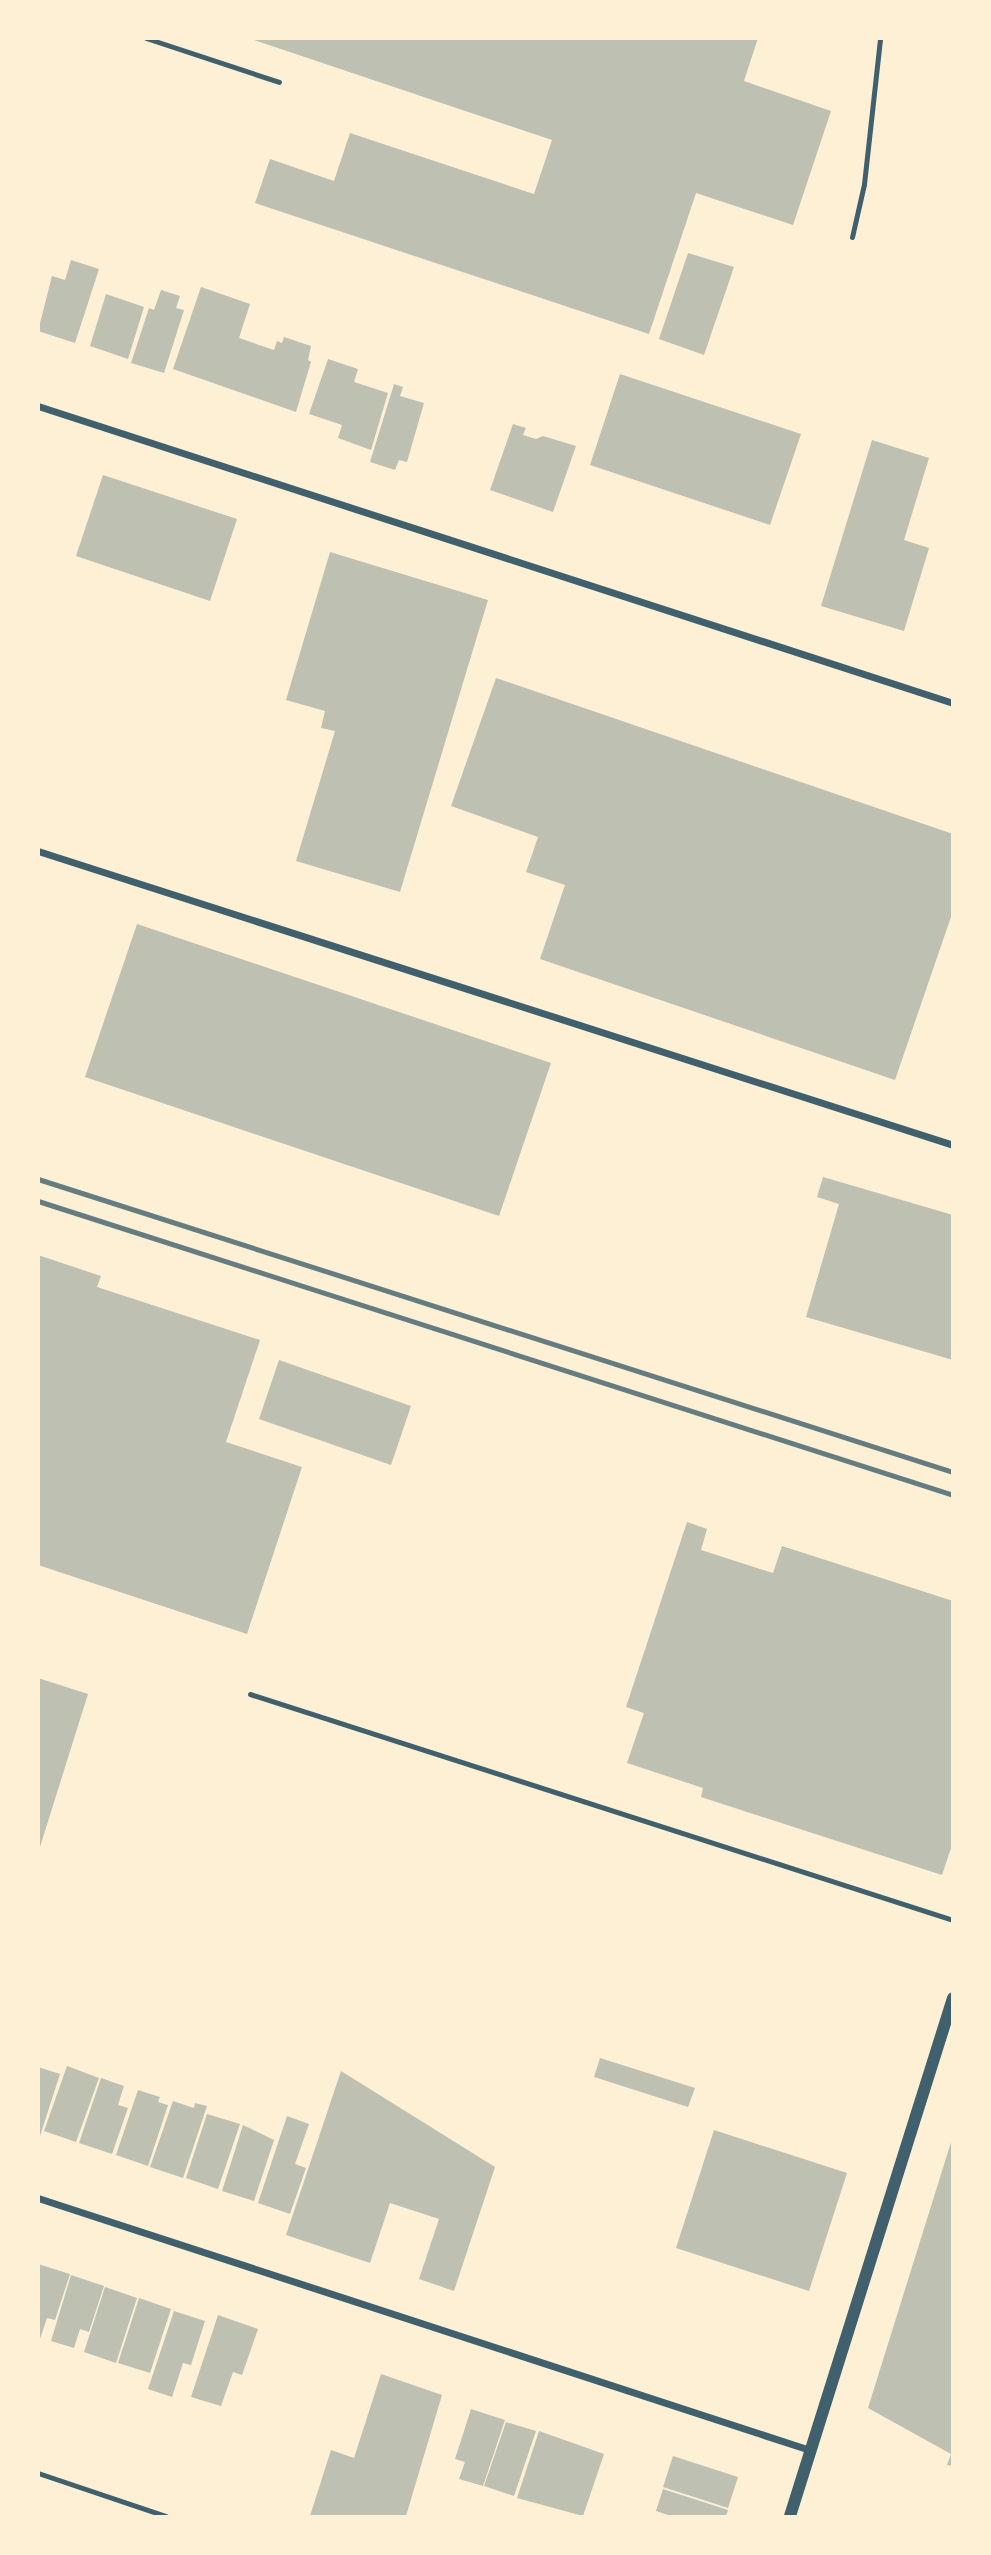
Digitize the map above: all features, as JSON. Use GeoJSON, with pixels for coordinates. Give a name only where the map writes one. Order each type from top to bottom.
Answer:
{"type":"FeatureCollection","features":[{"type":"Feature","properties":{"kind":"street"},"geometry":{"type":"LineString","coordinates":[[38,406],[953,703]]}},
{"type":"Feature","properties":{"kind":"street"},"geometry":{"type":"LineString","coordinates":[[38,851],[953,1145]]}},
{"type":"Feature","properties":{"kind":"street"},"geometry":{"type":"LineString","coordinates":[[790,2516],[953,1998]]}},
{"type":"Feature","properties":{"kind":"street"},"geometry":{"type":"LineString","coordinates":[[38,2198],[810,2451]]}},
{"type":"Feature","properties":{"kind":"lane"},"geometry":{"type":"LineString","coordinates":[[146,38],[279,82]]}},
{"type":"Feature","properties":{"kind":"lane"},"geometry":{"type":"LineString","coordinates":[[852,237],[864,184],[880,38]]}},
{"type":"Feature","properties":{"kind":"lane"},"geometry":{"type":"LineString","coordinates":[[250,1694],[953,1920]]}},
{"type":"Feature","properties":{"kind":"lane"},"geometry":{"type":"LineString","coordinates":[[38,2473],[166,2516]]}},
{"type":"Feature","properties":{"kind":"building"},"geometry":{"type":"Polygon","coordinates":[[[248,38],[758,38],[744,81],[831,111],[793,225],[696,193],[649,334],[255,203],[270,159],[334,181],[350,133],[534,194],[552,140],[248,38]]]}},
{"type":"Feature","properties":{"kind":"building"},"geometry":{"type":"Polygon","coordinates":[[[688,253],[734,267],[704,355],[659,339],[688,253]]]}},
{"type":"Feature","properties":{"kind":"building"},"geometry":{"type":"Polygon","coordinates":[[[71,260],[99,269],[75,343],[38,331],[52,276],[65,280],[71,260]]]}},
{"type":"Feature","properties":{"kind":"building"},"geometry":{"type":"Polygon","coordinates":[[[201,287],[250,304],[239,338],[274,350],[277,341],[282,343],[284,337],[311,346],[308,360],[311,362],[296,412],[173,369],[201,287]]]}},
{"type":"Feature","properties":{"kind":"building"},"geometry":{"type":"Polygon","coordinates":[[[161,290],[180,296],[176,308],[184,310],[164,373],[131,363],[149,308],[154,310],[161,290]]]}},
{"type":"Feature","properties":{"kind":"building"},"geometry":{"type":"Polygon","coordinates":[[[106,294],[144,307],[128,359],[90,346],[106,294]]]}},
{"type":"Feature","properties":{"kind":"building"},"geometry":{"type":"Polygon","coordinates":[[[328,359],[358,369],[354,382],[388,393],[371,450],[338,438],[342,425],[309,414],[328,359]]]}},
{"type":"Feature","properties":{"kind":"building"},"geometry":{"type":"Polygon","coordinates":[[[620,374],[801,434],[770,525],[590,465],[620,374]]]}},
{"type":"Feature","properties":{"kind":"building"},"geometry":{"type":"Polygon","coordinates":[[[394,384],[403,387],[400,396],[424,403],[407,462],[399,460],[395,470],[370,462],[394,384]]]}},
{"type":"Feature","properties":{"kind":"building"},"geometry":{"type":"Polygon","coordinates":[[[513,424],[526,428],[523,435],[536,439],[543,436],[576,446],[553,512],[490,490],[513,424]]]}},
{"type":"Feature","properties":{"kind":"building"},"geometry":{"type":"Polygon","coordinates":[[[872,440],[929,458],[904,540],[929,548],[904,631],[821,606],[872,440]]]}},
{"type":"Feature","properties":{"kind":"building"},"geometry":{"type":"Polygon","coordinates":[[[103,475],[237,519],[210,601],[76,556],[103,475]]]}},
{"type":"Feature","properties":{"kind":"building"},"geometry":{"type":"Polygon","coordinates":[[[330,552],[488,600],[400,892],[296,861],[335,731],[321,728],[325,711],[286,700],[330,552]]]}},
{"type":"Feature","properties":{"kind":"building"},"geometry":{"type":"Polygon","coordinates":[[[496,678],[953,834],[953,911],[895,1080],[540,959],[565,885],[526,872],[538,837],[451,806],[496,678]]]}},
{"type":"Feature","properties":{"kind":"building"},"geometry":{"type":"Polygon","coordinates":[[[137,924],[551,1063],[499,1216],[85,1077],[137,924]]]}},
{"type":"Feature","properties":{"kind":"building"},"geometry":{"type":"Polygon","coordinates":[[[823,1177],[953,1215],[953,1360],[806,1317],[839,1204],[817,1197],[823,1177]]]}},
{"type":"Feature","properties":{"kind":"building"},"geometry":{"type":"Polygon","coordinates":[[[38,1255],[101,1276],[97,1287],[260,1340],[226,1442],[302,1467],[247,1634],[38,1565],[38,1255]]]}},
{"type":"Feature","properties":{"kind":"building"},"geometry":{"type":"Polygon","coordinates":[[[279,1360],[411,1406],[391,1465],[259,1419],[279,1360]]]}},
{"type":"Feature","properties":{"kind":"building"},"geometry":{"type":"Polygon","coordinates":[[[687,1522],[707,1529],[701,1550],[773,1573],[782,1546],[953,1601],[953,1842],[942,1875],[701,1797],[703,1788],[627,1763],[644,1713],[626,1707],[687,1522]]]}},
{"type":"Feature","properties":{"kind":"building"},"geometry":{"type":"Polygon","coordinates":[[[38,1678],[88,1694],[39,1850],[38,1849],[38,1678]]]}},
{"type":"Feature","properties":{"kind":"building"},"geometry":{"type":"Polygon","coordinates":[[[600,2058],[695,2088],[688,2107],[594,2077],[600,2058]]]}},
{"type":"Feature","properties":{"kind":"building"},"geometry":{"type":"Polygon","coordinates":[[[67,2066],[99,2078],[76,2142],[44,2131],[67,2066]]]}},
{"type":"Feature","properties":{"kind":"building"},"geometry":{"type":"Polygon","coordinates":[[[38,2067],[60,2074],[39,2139],[38,2139],[38,2067]]]}},
{"type":"Feature","properties":{"kind":"building"},"geometry":{"type":"Polygon","coordinates":[[[341,2071],[495,2167],[454,2291],[419,2279],[439,2219],[390,2203],[370,2263],[286,2235],[341,2071]]]}},
{"type":"Feature","properties":{"kind":"building"},"geometry":{"type":"Polygon","coordinates":[[[101,2078],[124,2086],[118,2105],[128,2108],[112,2154],[79,2143],[101,2078]]]}},
{"type":"Feature","properties":{"kind":"building"},"geometry":{"type":"Polygon","coordinates":[[[138,2090],[160,2097],[158,2102],[168,2105],[148,2166],[116,2155],[138,2090]]]}},
{"type":"Feature","properties":{"kind":"building"},"geometry":{"type":"Polygon","coordinates":[[[173,2101],[194,2108],[195,2103],[207,2106],[183,2178],[150,2167],[173,2101]]]}},
{"type":"Feature","properties":{"kind":"building"},"geometry":{"type":"Polygon","coordinates":[[[207,2114],[240,2124],[218,2189],[186,2178],[207,2114]]]}},
{"type":"Feature","properties":{"kind":"building"},"geometry":{"type":"Polygon","coordinates":[[[287,2116],[309,2124],[295,2164],[306,2168],[290,2214],[258,2203],[287,2116]]]}},
{"type":"Feature","properties":{"kind":"building"},"geometry":{"type":"Polygon","coordinates":[[[243,2125],[274,2140],[254,2201],[222,2191],[243,2125]]]}},
{"type":"Feature","properties":{"kind":"building"},"geometry":{"type":"Polygon","coordinates":[[[714,2130],[847,2173],[809,2291],[676,2248],[714,2130]]]}},
{"type":"Feature","properties":{"kind":"building"},"geometry":{"type":"Polygon","coordinates":[[[952,2139],[953,2466],[947,2465],[951,2454],[868,2408],[952,2139]]]}},
{"type":"Feature","properties":{"kind":"building"},"geometry":{"type":"Polygon","coordinates":[[[38,2264],[70,2274],[55,2320],[47,2318],[39,2342],[38,2264]]]}},
{"type":"Feature","properties":{"kind":"building"},"geometry":{"type":"Polygon","coordinates":[[[71,2275],[104,2286],[89,2332],[80,2329],[74,2348],[51,2341],[71,2275]]]}},
{"type":"Feature","properties":{"kind":"building"},"geometry":{"type":"Polygon","coordinates":[[[105,2287],[137,2298],[116,2363],[84,2352],[105,2287]]]}},
{"type":"Feature","properties":{"kind":"building"},"geometry":{"type":"Polygon","coordinates":[[[139,2298],[171,2309],[150,2373],[118,2363],[139,2298]]]}},
{"type":"Feature","properties":{"kind":"building"},"geometry":{"type":"Polygon","coordinates":[[[174,2311],[205,2321],[191,2365],[183,2363],[172,2397],[148,2389],[174,2311]]]}},
{"type":"Feature","properties":{"kind":"building"},"geometry":{"type":"Polygon","coordinates":[[[218,2315],[258,2329],[242,2375],[233,2372],[221,2406],[191,2397],[218,2315]]]}},
{"type":"Feature","properties":{"kind":"building"},"geometry":{"type":"Polygon","coordinates":[[[381,2374],[442,2395],[406,2516],[310,2516],[331,2450],[354,2458],[381,2374]]]}},
{"type":"Feature","properties":{"kind":"building"},"geometry":{"type":"Polygon","coordinates":[[[471,2409],[505,2420],[483,2486],[459,2479],[465,2462],[455,2459],[471,2409]]]}},
{"type":"Feature","properties":{"kind":"building"},"geometry":{"type":"Polygon","coordinates":[[[506,2422],[536,2431],[514,2496],[484,2486],[506,2422]]]}},
{"type":"Feature","properties":{"kind":"building"},"geometry":{"type":"Polygon","coordinates":[[[539,2431],[604,2454],[583,2516],[517,2498],[539,2431]]]}},
{"type":"Feature","properties":{"kind":"building"},"geometry":{"type":"Polygon","coordinates":[[[673,2456],[738,2477],[728,2508],[663,2487],[673,2456]]]}},
{"type":"Feature","properties":{"kind":"building"},"geometry":{"type":"Polygon","coordinates":[[[663,2489],[728,2510],[726,2516],[671,2516],[656,2511],[663,2489]]]}},
{"type":"Feature","properties":{"kind":"railway"},"geometry":{"type":"LineString","coordinates":[[38,1179],[953,1472]]}},
{"type":"Feature","properties":{"kind":"railway"},"geometry":{"type":"LineString","coordinates":[[38,1201],[953,1495]]}}]}
